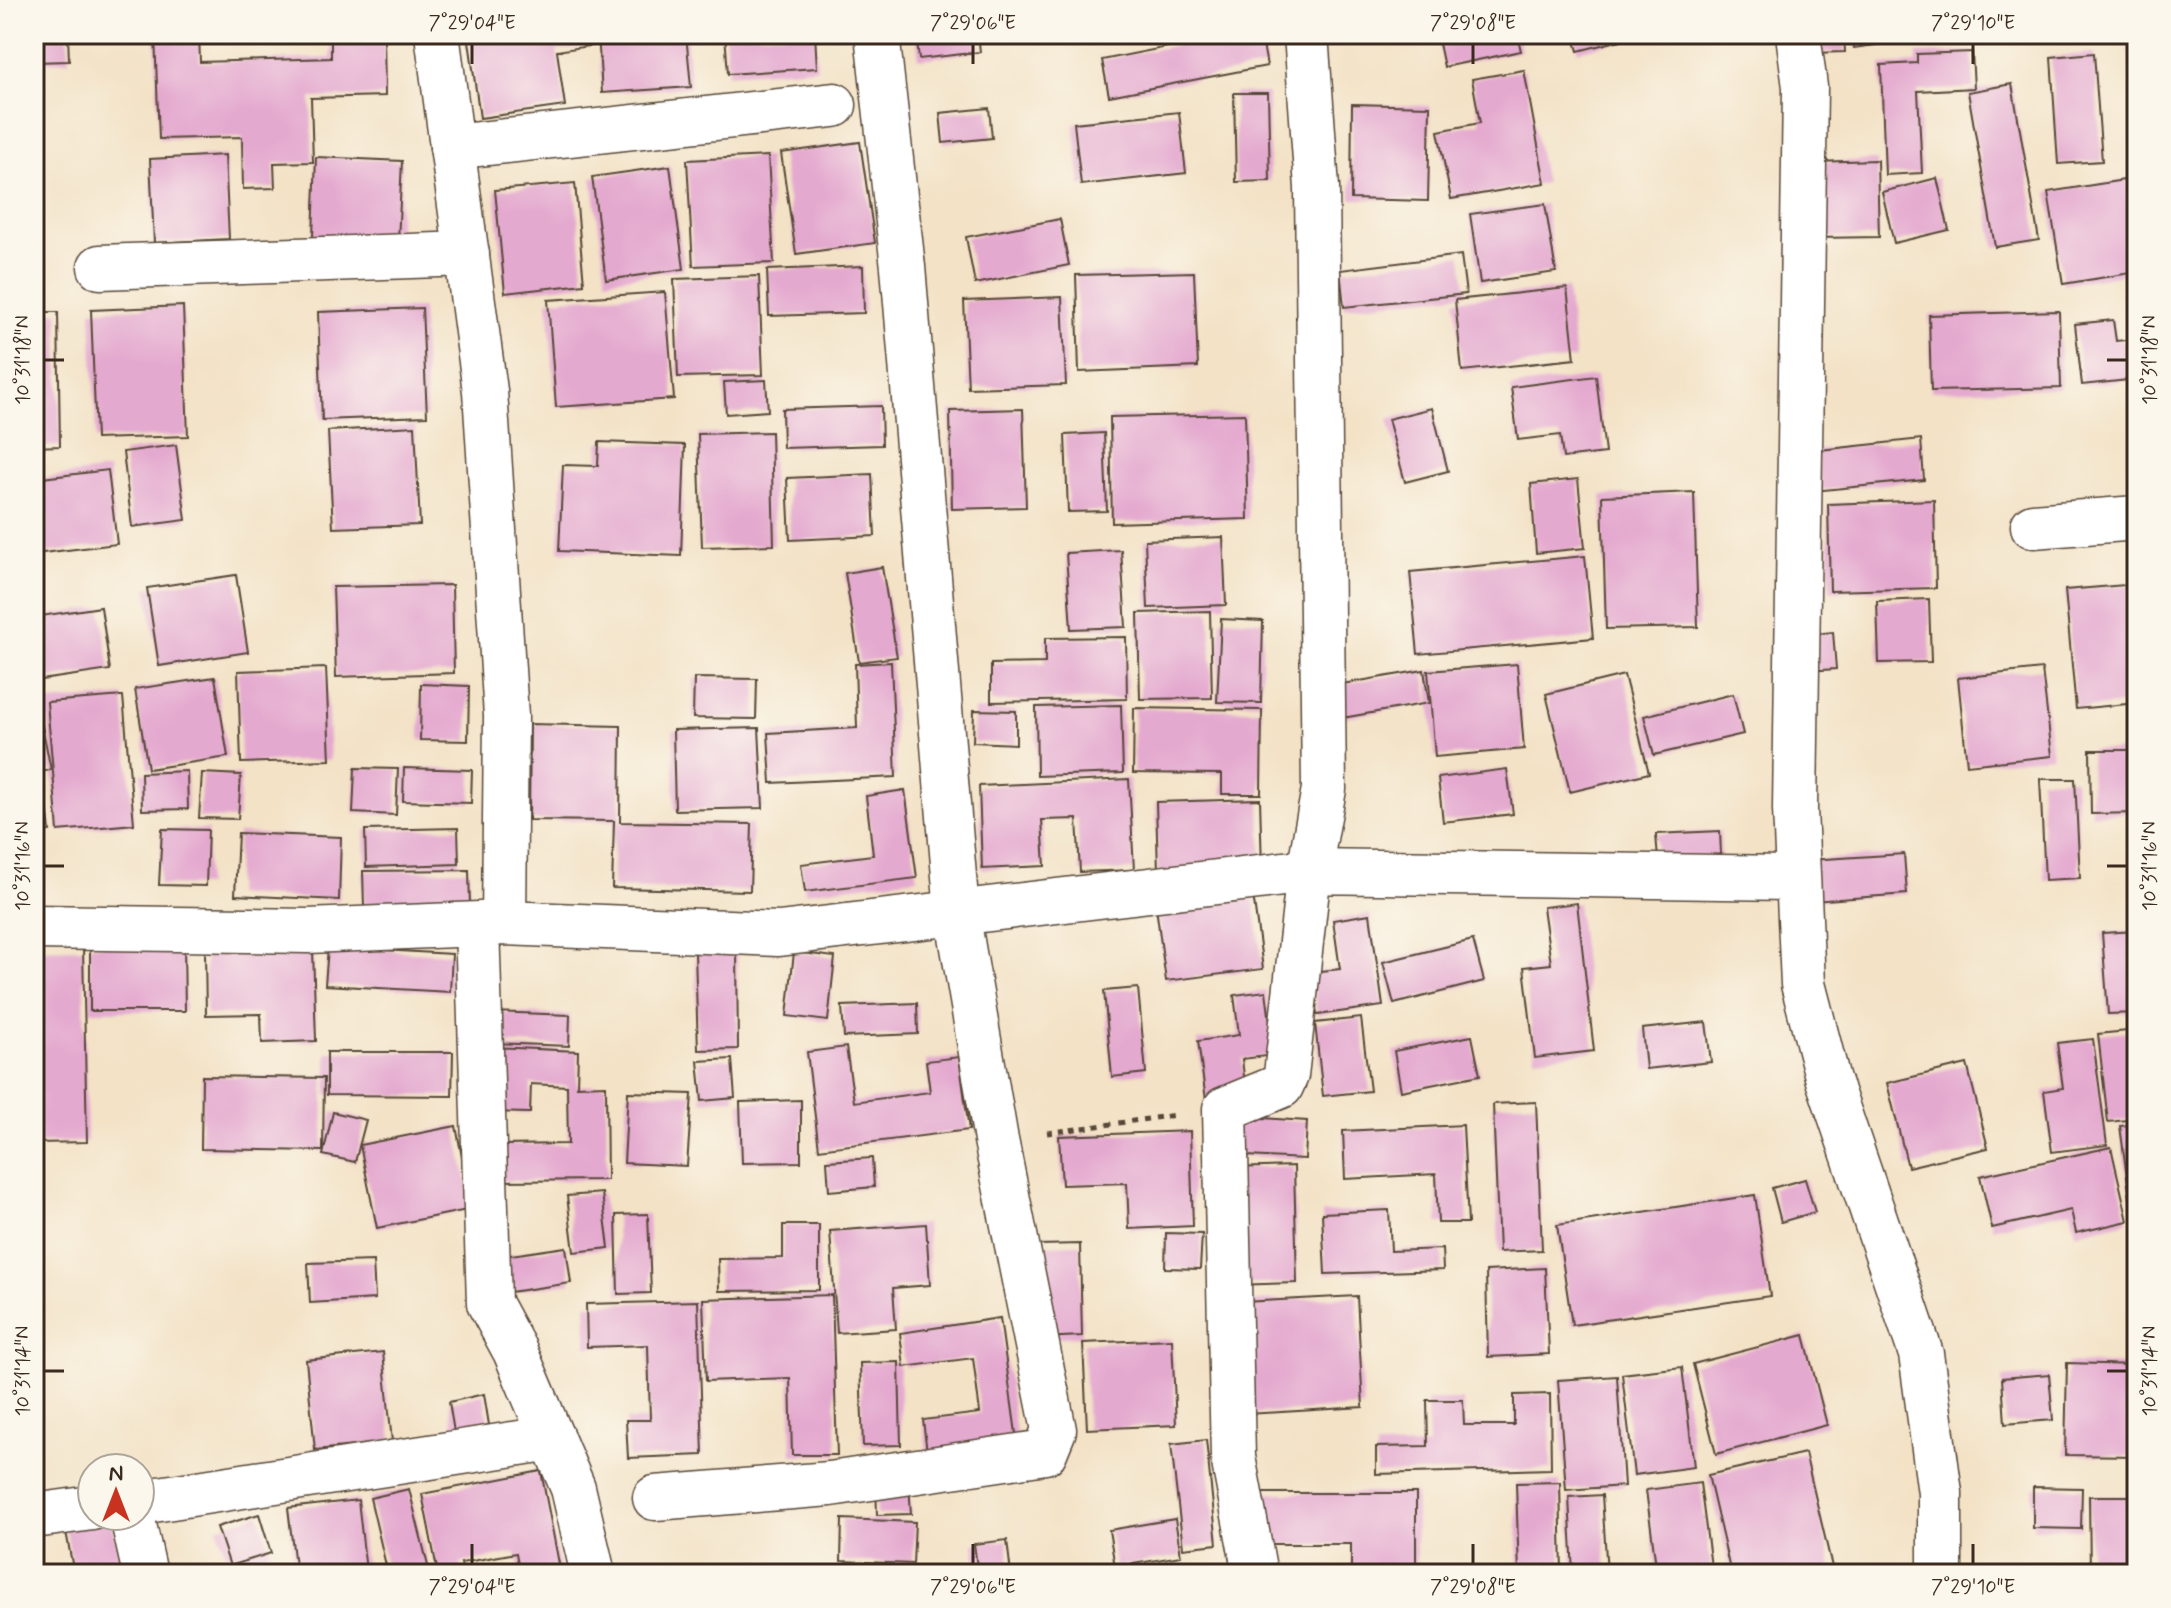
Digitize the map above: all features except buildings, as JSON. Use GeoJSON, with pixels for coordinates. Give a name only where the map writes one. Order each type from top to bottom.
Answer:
{"type":"FeatureCollection","features":[{"type":"Feature","properties":{"kind":"street"},"geometry":{"type":"LineString","coordinates":[[437,34],[485,391],[506,716],[491,924],[489,1303],[515,1351],[573,1488],[593,1574]]}},
{"type":"Feature","properties":{"kind":"street"},"geometry":{"type":"LineString","coordinates":[[655,1498],[830,1484],[1045,1452],[1054,1430],[996,1140],[957,912],[903,267],[877,34]]}},
{"type":"Feature","properties":{"kind":"street"},"geometry":{"type":"LineString","coordinates":[[1255,1574],[1233,1457],[1225,1109],[1281,1086],[1286,1075],[1309,871],[1324,789],[1317,188],[1306,34]]}},
{"type":"Feature","properties":{"kind":"street"},"geometry":{"type":"LineString","coordinates":[[1798,34],[1805,87],[1795,809],[1803,984],[1828,1080],[1921,1354],[1940,1493],[1940,1574]]}},
{"type":"Feature","properties":{"kind":"street"},"geometry":{"type":"LineString","coordinates":[[452,147],[834,105]]}},
{"type":"Feature","properties":{"kind":"street"},"geometry":{"type":"LineString","coordinates":[[100,267],[467,254]]}},
{"type":"Feature","properties":{"kind":"street"},"geometry":{"type":"LineString","coordinates":[[2033,526],[2137,518]]}},
{"type":"Feature","properties":{"kind":"street"},"geometry":{"type":"LineString","coordinates":[[34,927],[308,931],[491,924],[779,934],[1309,871],[1797,878]]}},
{"type":"Feature","properties":{"kind":"street"},"geometry":{"type":"LineString","coordinates":[[156,1500],[552,1438]]}},
{"type":"Feature","properties":{"kind":"street"},"geometry":{"type":"LineString","coordinates":[[34,1516],[76,1510]]}},
{"type":"Feature","properties":{"kind":"street"},"geometry":{"type":"LineString","coordinates":[[136,1532],[145,1574]]}},
{"type":"Feature","properties":{"kind":"path"},"geometry":{"type":"LineString","coordinates":[[996,1140],[1225,1109]]}}]}
